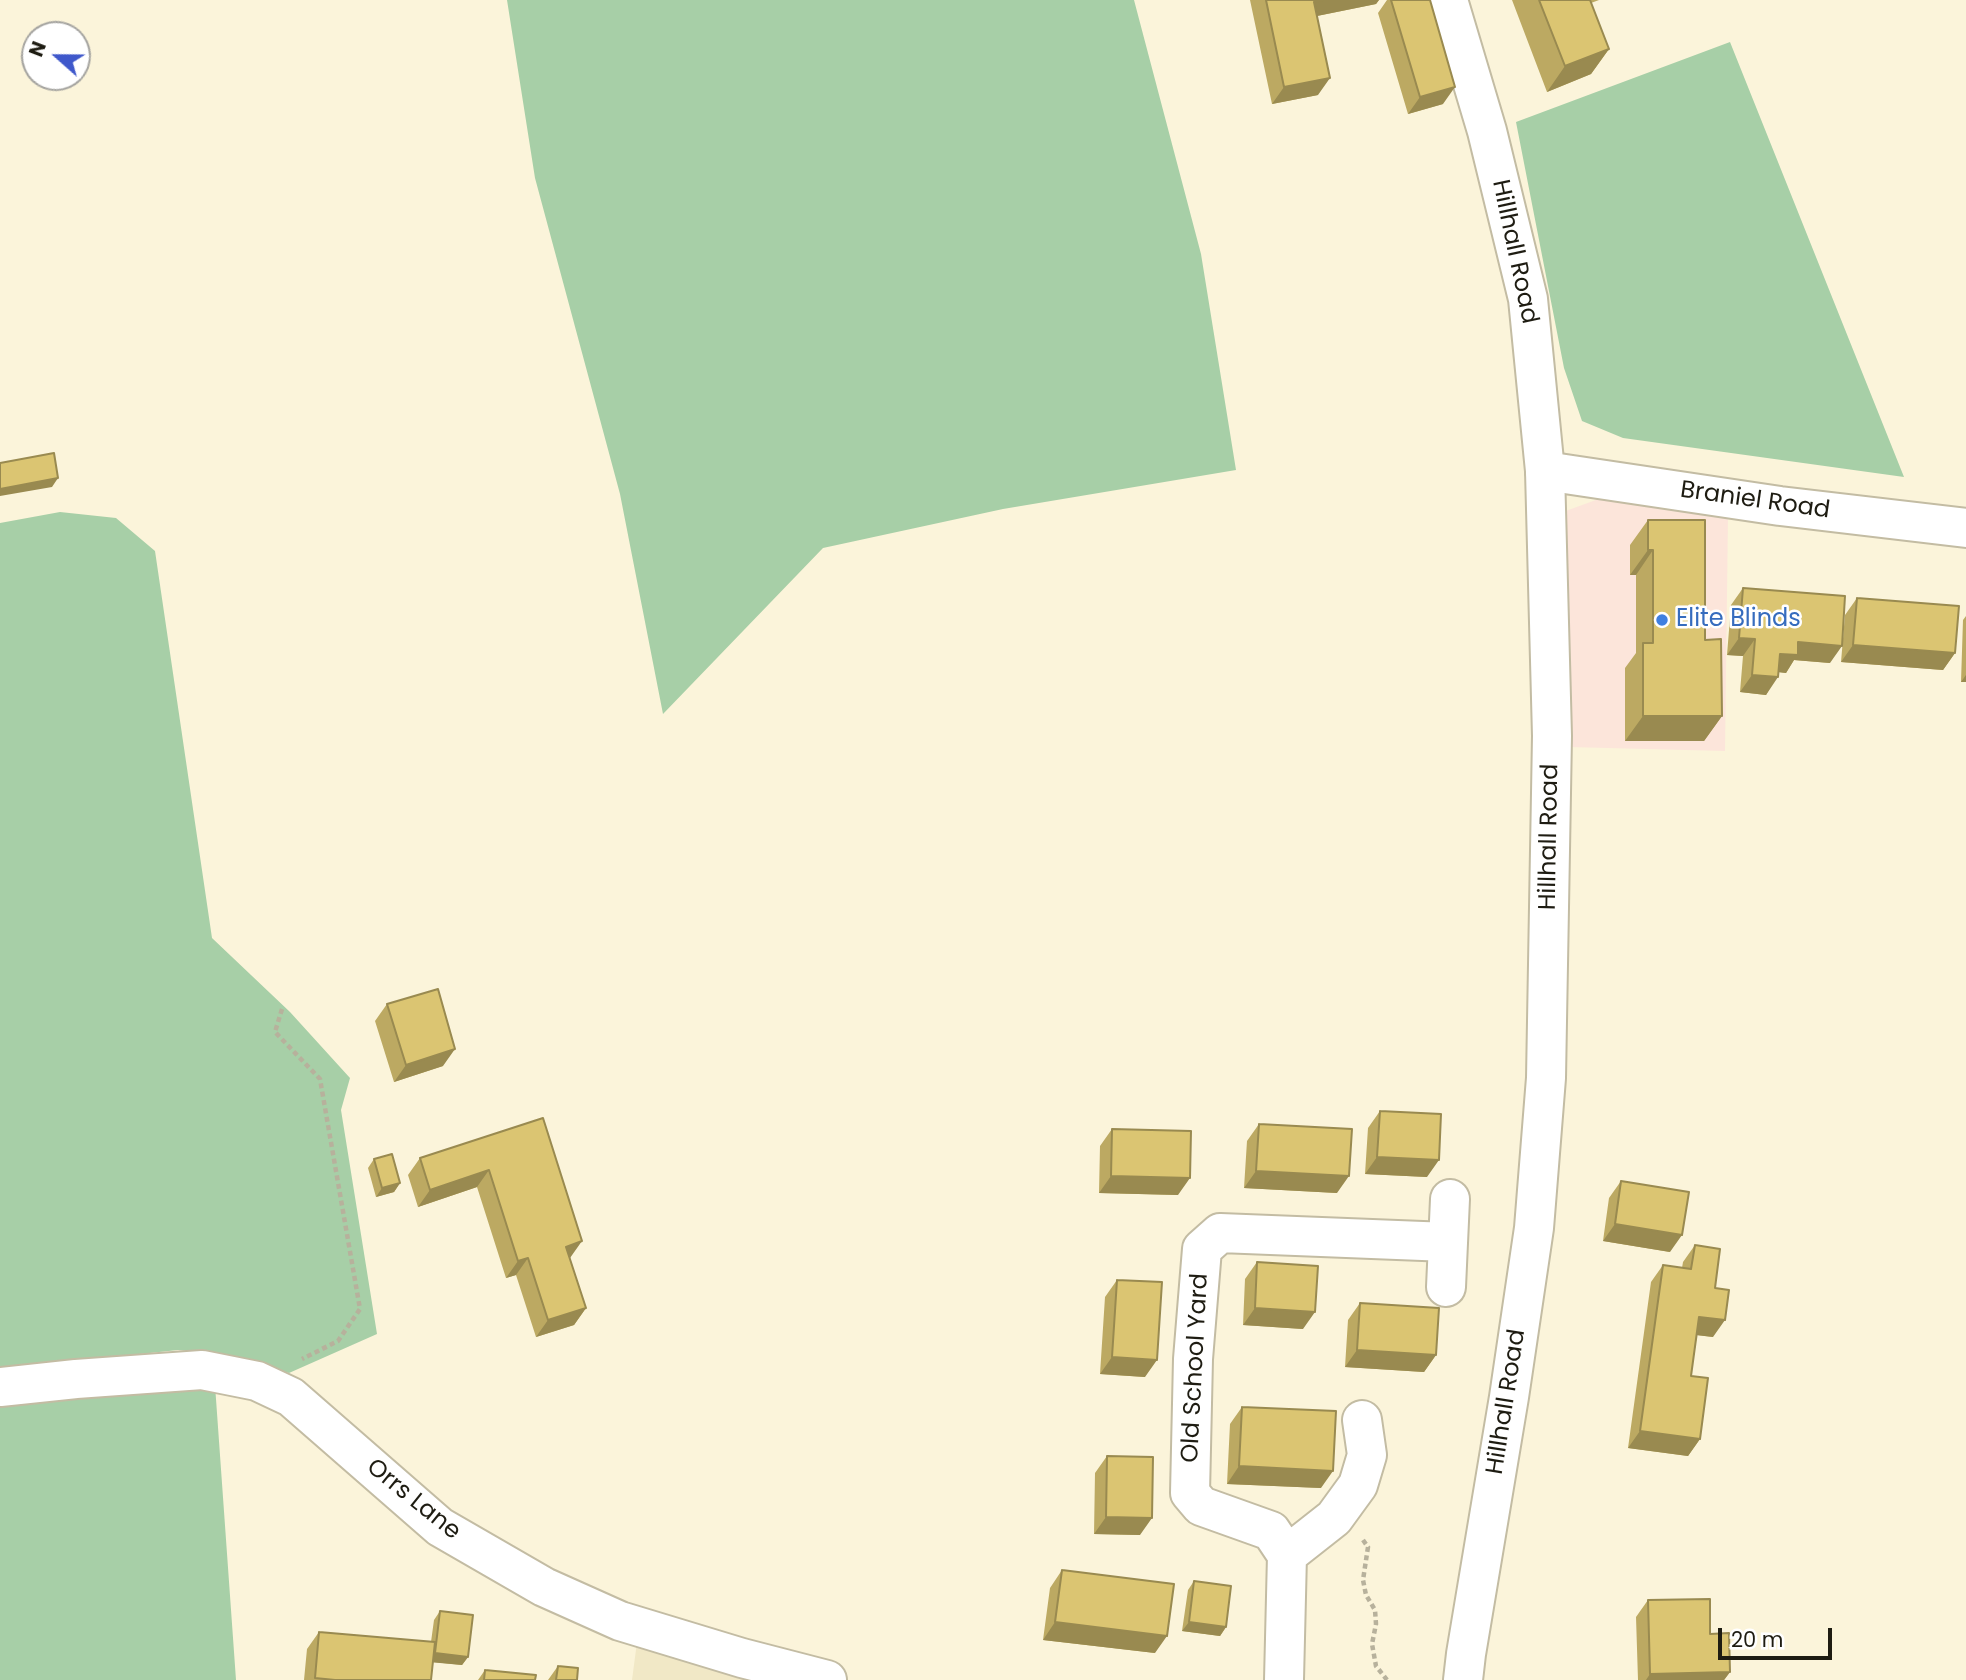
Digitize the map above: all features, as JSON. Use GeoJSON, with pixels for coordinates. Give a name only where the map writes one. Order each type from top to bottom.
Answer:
{"type":"FeatureCollection","features":[{"type":"Feature","properties":{"kind":"street","name":"Hillhall Road"},"geometry":{"type":"LineString","coordinates":[[1448,0],[1487,131],[1528,299],[1545,471],[1552,736],[1546,1078],[1534,1228],[1464,1680]]}},
{"type":"Feature","properties":{"kind":"street","name":"Braniel Road"},"geometry":{"type":"LineString","coordinates":[[1545,471],[1780,506],[1966,528]]}},
{"type":"Feature","properties":{"kind":"street"},"geometry":{"type":"LineString","coordinates":[[1446,1287],[1450,1199]]}},
{"type":"Feature","properties":{"kind":"street","name":"Old School Yard"},"geometry":{"type":"LineString","coordinates":[[1287,1555],[1272,1531],[1201,1506],[1191,1493],[1193,1359],[1202,1249],[1220,1233],[1448,1242]]}},
{"type":"Feature","properties":{"kind":"street","name":"Orrs Lane"},"geometry":{"type":"LineString","coordinates":[[0,1387],[202,1370],[257,1381],[291,1397],[440,1527],[544,1587],[620,1622],[827,1680]]}},
{"type":"Feature","properties":{"kind":"street"},"geometry":{"type":"LineString","coordinates":[[1284,1680],[1287,1555],[1334,1518],[1358,1486],[1367,1455],[1362,1420]]}},
{"type":"Feature","properties":{"kind":"path"},"geometry":{"type":"LineString","coordinates":[[257,1381],[338,1341],[360,1309],[320,1079],[275,1032],[282,1009]]}},
{"type":"Feature","properties":{"kind":"path"},"geometry":{"type":"LineString","coordinates":[[1334,1518],[1358,1533],[1368,1547],[1363,1580],[1366,1595],[1375,1610],[1376,1624],[1371,1644],[1376,1666],[1387,1680]]}},
{"type":"Feature","properties":{"kind":"shaded area"},"geometry":{"type":"Polygon","coordinates":[[[1604,497],[1728,517],[1725,751],[1568,747],[1563,512],[1604,497]]]}},
{"type":"Feature","properties":{"kind":"shaded area"},"geometry":{"type":"Polygon","coordinates":[[[637,1642],[755,1680],[632,1680],[637,1642]]]}},
{"type":"Feature","properties":{"kind":"green space"},"geometry":{"type":"Polygon","coordinates":[[[507,0],[1134,0],[1201,254],[1236,470],[1003,509],[823,548],[663,714],[620,494],[535,178],[507,0]]]}},
{"type":"Feature","properties":{"kind":"green space"},"geometry":{"type":"Polygon","coordinates":[[[1730,42],[1904,477],[1623,438],[1582,421],[1564,368],[1516,122],[1730,42]]]}},
{"type":"Feature","properties":{"kind":"green space"},"geometry":{"type":"Polygon","coordinates":[[[60,512],[116,518],[155,551],[212,938],[290,1012],[350,1078],[341,1110],[377,1334],[289,1373],[218,1354],[178,1350],[0,1369],[0,523],[60,512]]]}},
{"type":"Feature","properties":{"kind":"green space"},"geometry":{"type":"Polygon","coordinates":[[[215,1385],[236,1680],[0,1680],[0,1405],[215,1385]]]}},
{"type":"Feature","properties":{"kind":"building"},"geometry":{"type":"Polygon","coordinates":[[[1266,0],[1323,0],[1314,2],[1330,78],[1284,87],[1266,0]]]}},
{"type":"Feature","properties":{"kind":"building"},"geometry":{"type":"Polygon","coordinates":[[[1391,0],[1430,0],[1455,87],[1420,97],[1391,0]]]}},
{"type":"Feature","properties":{"kind":"building"},"geometry":{"type":"Polygon","coordinates":[[[1539,0],[1590,0],[1609,49],[1565,66],[1539,0]]]}},
{"type":"Feature","properties":{"kind":"building"},"geometry":{"type":"Polygon","coordinates":[[[54,453],[58,478],[0,489],[0,463],[54,453]]]}},
{"type":"Feature","properties":{"kind":"building","name":"Elite Blinds"},"geometry":{"type":"Polygon","coordinates":[[[1648,520],[1705,520],[1705,640],[1721,639],[1722,716],[1643,716],[1643,643],[1653,643],[1653,550],[1648,550],[1648,520]]]}},
{"type":"Feature","properties":{"kind":"building"},"geometry":{"type":"Polygon","coordinates":[[[1743,588],[1845,596],[1842,646],[1798,642],[1798,655],[1780,654],[1778,677],[1752,675],[1755,639],[1739,638],[1743,588]]]}},
{"type":"Feature","properties":{"kind":"building"},"geometry":{"type":"Polygon","coordinates":[[[1857,598],[1959,606],[1955,653],[1853,645],[1857,598]]]}},
{"type":"Feature","properties":{"kind":"building"},"geometry":{"type":"Polygon","coordinates":[[[438,989],[455,1049],[406,1065],[387,1004],[438,989]]]}},
{"type":"Feature","properties":{"kind":"building"},"geometry":{"type":"Polygon","coordinates":[[[1380,1111],[1441,1114],[1439,1160],[1377,1157],[1380,1111]]]}},
{"type":"Feature","properties":{"kind":"building"},"geometry":{"type":"Polygon","coordinates":[[[543,1118],[582,1241],[566,1247],[586,1308],[548,1320],[528,1258],[518,1261],[489,1170],[430,1190],[420,1158],[543,1118]]]}},
{"type":"Feature","properties":{"kind":"building"},"geometry":{"type":"Polygon","coordinates":[[[1259,1124],[1352,1129],[1349,1176],[1256,1171],[1259,1124]]]}},
{"type":"Feature","properties":{"kind":"building"},"geometry":{"type":"Polygon","coordinates":[[[1112,1129],[1191,1131],[1190,1178],[1111,1176],[1112,1129]]]}},
{"type":"Feature","properties":{"kind":"building"},"geometry":{"type":"Polygon","coordinates":[[[392,1154],[400,1183],[382,1188],[374,1159],[392,1154]]]}},
{"type":"Feature","properties":{"kind":"building"},"geometry":{"type":"Polygon","coordinates":[[[1621,1181],[1689,1192],[1682,1235],[1615,1224],[1621,1181]]]}},
{"type":"Feature","properties":{"kind":"building"},"geometry":{"type":"Polygon","coordinates":[[[1695,1245],[1720,1249],[1715,1288],[1729,1290],[1725,1320],[1699,1317],[1691,1376],[1708,1378],[1700,1439],[1640,1431],[1663,1265],[1691,1269],[1695,1245]]]}},
{"type":"Feature","properties":{"kind":"building"},"geometry":{"type":"Polygon","coordinates":[[[1257,1262],[1318,1266],[1315,1312],[1255,1308],[1257,1262]]]}},
{"type":"Feature","properties":{"kind":"building"},"geometry":{"type":"Polygon","coordinates":[[[1117,1280],[1162,1282],[1157,1360],[1112,1357],[1117,1280]]]}},
{"type":"Feature","properties":{"kind":"building"},"geometry":{"type":"Polygon","coordinates":[[[1360,1303],[1439,1308],[1436,1355],[1357,1350],[1360,1303]]]}},
{"type":"Feature","properties":{"kind":"building"},"geometry":{"type":"Polygon","coordinates":[[[1242,1407],[1336,1411],[1333,1471],[1239,1466],[1242,1407]]]}},
{"type":"Feature","properties":{"kind":"building"},"geometry":{"type":"Polygon","coordinates":[[[1107,1456],[1153,1457],[1152,1518],[1106,1517],[1107,1456]]]}},
{"type":"Feature","properties":{"kind":"building"},"geometry":{"type":"Polygon","coordinates":[[[1062,1570],[1174,1584],[1167,1636],[1055,1622],[1062,1570]]]}},
{"type":"Feature","properties":{"kind":"building"},"geometry":{"type":"Polygon","coordinates":[[[1194,1581],[1231,1586],[1226,1627],[1189,1622],[1194,1581]]]}},
{"type":"Feature","properties":{"kind":"building"},"geometry":{"type":"Polygon","coordinates":[[[1710,1599],[1710,1634],[1729,1633],[1730,1672],[1650,1674],[1648,1600],[1710,1599]]]}},
{"type":"Feature","properties":{"kind":"building"},"geometry":{"type":"Polygon","coordinates":[[[440,1611],[473,1615],[468,1657],[435,1653],[440,1611]]]}},
{"type":"Feature","properties":{"kind":"building"},"geometry":{"type":"Polygon","coordinates":[[[319,1632],[435,1642],[431,1680],[315,1678],[319,1632]]]}},
{"type":"Feature","properties":{"kind":"building"},"geometry":{"type":"Polygon","coordinates":[[[558,1666],[578,1668],[577,1680],[556,1680],[558,1666]]]}},
{"type":"Feature","properties":{"kind":"building"},"geometry":{"type":"Polygon","coordinates":[[[485,1670],[536,1675],[535,1680],[484,1680],[485,1670]]]}},
{"type":"Feature","properties":{"kind":"place","name":"Elite Blinds"},"geometry":{"type":"Point","coordinates":[1662,620]}}]}
